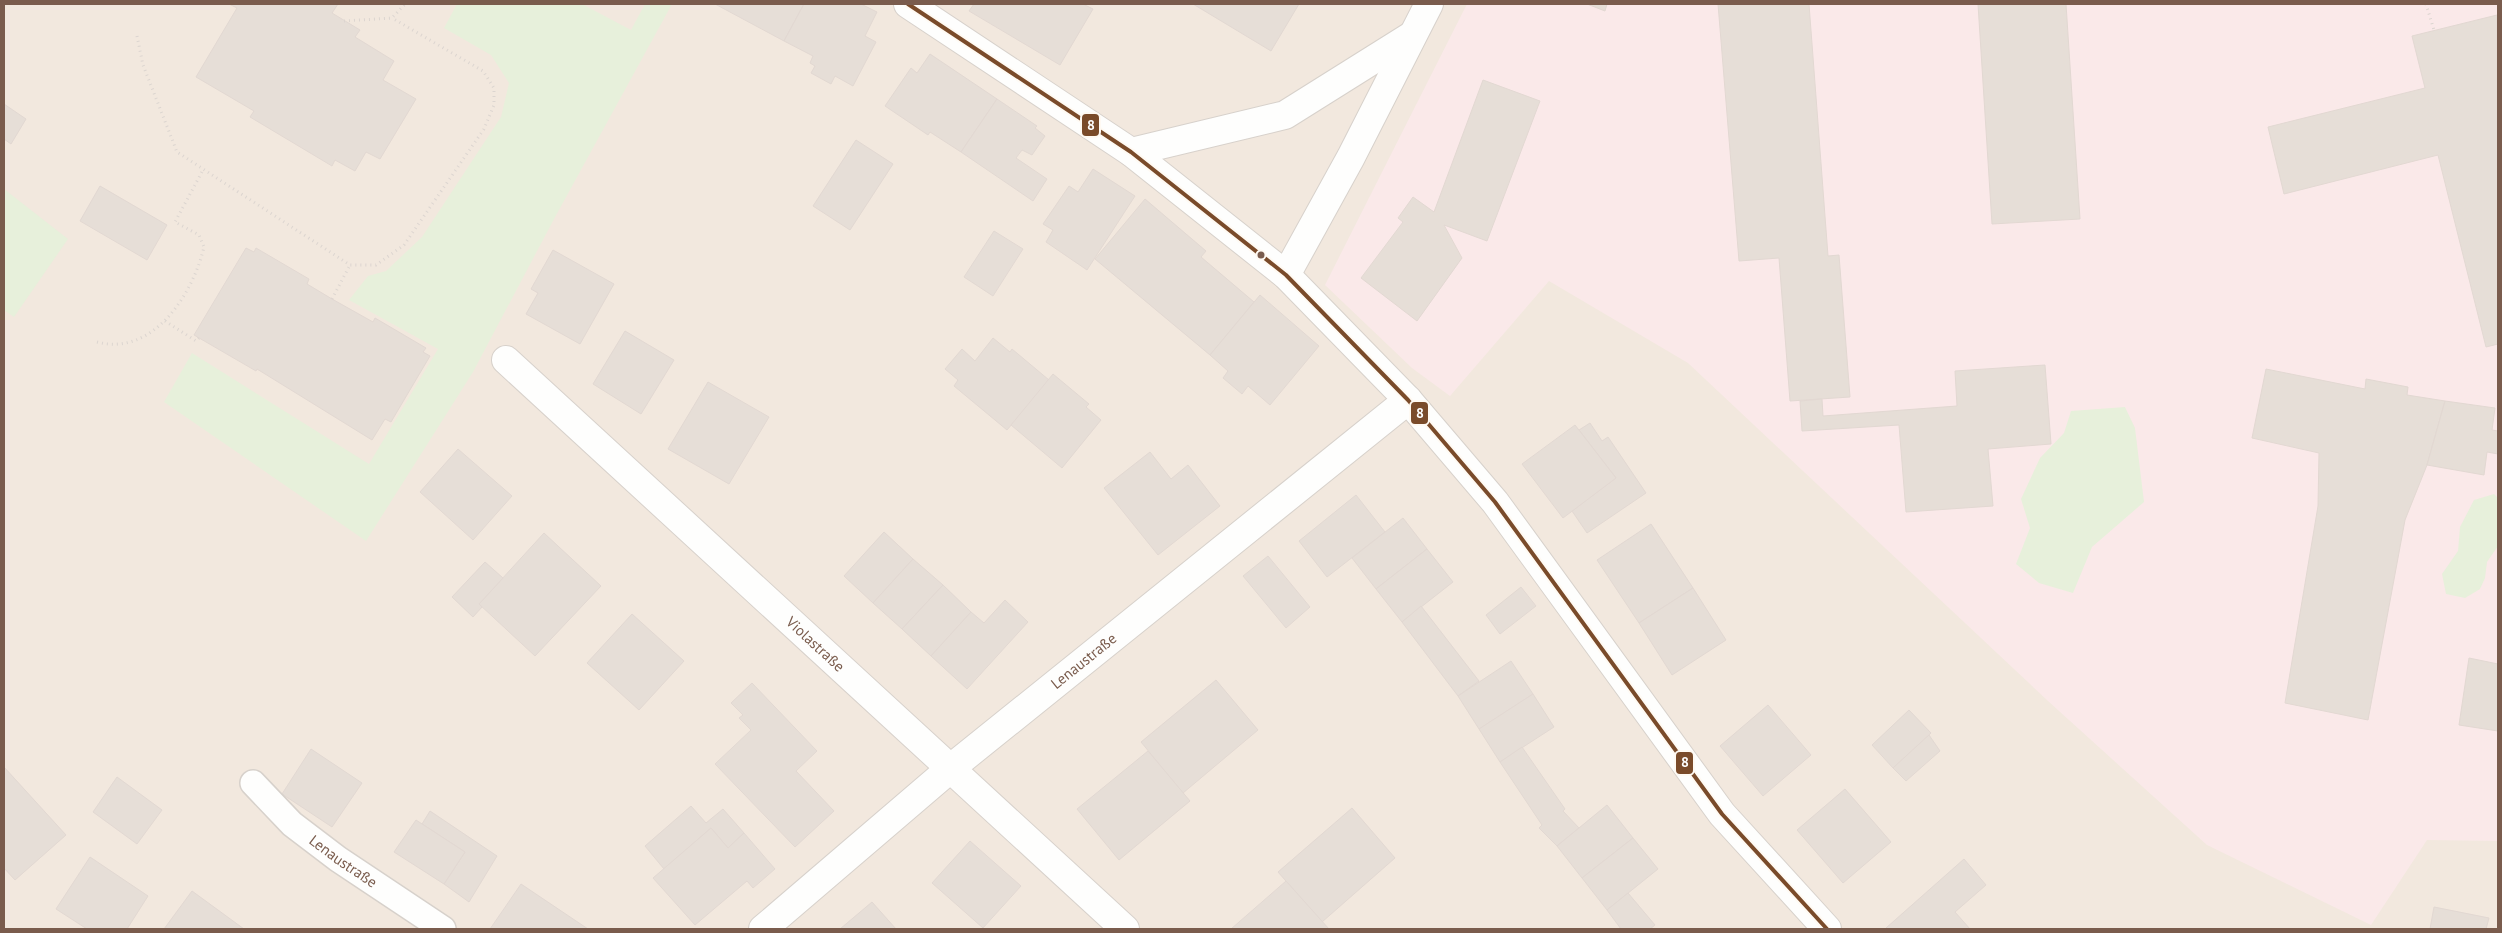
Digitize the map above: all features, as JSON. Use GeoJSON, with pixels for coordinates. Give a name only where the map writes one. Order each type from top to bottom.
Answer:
{"type":"FeatureCollection","features":[{"type":"Feature","properties":{"kind":"street"},"geometry":{"type":"LineString","coordinates":[[908,4],[1131,152],[1286,275],[1408,400],[1495,502],[1722,814],[1828,929]]}},
{"type":"Feature","properties":{"kind":"street"},"geometry":{"type":"LineString","coordinates":[[1286,275],[1351,157],[1411,36],[1429,4]]}},
{"type":"Feature","properties":{"kind":"street"},"geometry":{"type":"LineString","coordinates":[[1131,152],[1285,115],[1411,36]]}},
{"type":"Feature","properties":{"kind":"street","name":"Violastraße"},"geometry":{"type":"LineString","coordinates":[[506,360],[1125,929]]}},
{"type":"Feature","properties":{"kind":"street","name":"Lenaustraße"},"geometry":{"type":"LineString","coordinates":[[764,929],[952,768],[1408,400]]}},
{"type":"Feature","properties":{"kind":"lane","name":"Lenaustraße"},"geometry":{"type":"LineString","coordinates":[[253,783],[292,824],[338,859],[443,929]]}},
{"type":"Feature","properties":{"kind":"path"},"geometry":{"type":"LineString","coordinates":[[392,18],[405,4]]}},
{"type":"Feature","properties":{"kind":"path"},"geometry":{"type":"LineString","coordinates":[[2426,4],[2434,30]]}},
{"type":"Feature","properties":{"kind":"path"},"geometry":{"type":"LineString","coordinates":[[137,36],[143,65],[177,152],[350,265],[376,265],[404,245],[484,129],[494,105],[494,88],[483,71],[392,18],[344,21]]}},
{"type":"Feature","properties":{"kind":"path"},"geometry":{"type":"LineString","coordinates":[[97,342],[109,345],[125,344],[157,330],[195,276],[204,247],[199,235],[175,222],[203,170]]}},
{"type":"Feature","properties":{"kind":"path"},"geometry":{"type":"LineString","coordinates":[[332,298],[350,265]]}},
{"type":"Feature","properties":{"kind":"path"},"geometry":{"type":"LineString","coordinates":[[165,321],[196,341],[199,338]]}},
{"type":"Feature","properties":{"kind":"shaded area"},"geometry":{"type":"Polygon","coordinates":[[[4,4],[2498,4],[2498,929],[4,929],[4,4]]]}},
{"type":"Feature","properties":{"kind":"shaded area"},"geometry":{"type":"Polygon","coordinates":[[[1467,4],[2498,4],[2498,841],[2427,840],[2371,925],[2207,845],[2048,701],[1688,363],[1549,281],[1450,396],[1412,368],[1325,285],[1467,4]]]}},
{"type":"Feature","properties":{"kind":"green space"},"geometry":{"type":"Polygon","coordinates":[[[457,4],[582,4],[631,30],[645,4],[672,4],[554,219],[473,372],[366,541],[164,402],[192,353],[369,464],[438,349],[349,300],[368,276],[386,271],[422,237],[501,117],[509,83],[491,55],[444,28],[457,4]]]}},
{"type":"Feature","properties":{"kind":"green space"},"geometry":{"type":"Polygon","coordinates":[[[4,189],[68,239],[14,317],[4,310],[4,189]]]}},
{"type":"Feature","properties":{"kind":"green space"},"geometry":{"type":"Polygon","coordinates":[[[2125,407],[2135,428],[2144,502],[2092,547],[2073,593],[2039,583],[2016,564],[2030,528],[2021,499],[2040,458],[2064,433],[2071,411],[2125,407]]]}},
{"type":"Feature","properties":{"kind":"green space"},"geometry":{"type":"Polygon","coordinates":[[[2494,494],[2498,498],[2498,546],[2487,562],[2485,578],[2480,589],[2465,598],[2446,594],[2442,574],[2458,551],[2460,527],[2474,500],[2494,494]]]}},
{"type":"Feature","properties":{"kind":"building"},"geometry":{"type":"Polygon","coordinates":[[[229,4],[338,4],[332,13],[360,30],[355,37],[394,61],[383,80],[416,99],[380,159],[366,152],[355,171],[335,160],[332,166],[250,117],[254,111],[196,77],[237,8],[229,4]]]}},
{"type":"Feature","properties":{"kind":"building"},"geometry":{"type":"Polygon","coordinates":[[[715,4],[804,4],[784,41],[715,4]]]}},
{"type":"Feature","properties":{"kind":"building"},"geometry":{"type":"Polygon","coordinates":[[[804,4],[861,4],[877,12],[865,36],[876,42],[853,86],[835,76],[831,84],[811,73],[815,66],[810,63],[813,56],[784,41],[804,4]]]}},
{"type":"Feature","properties":{"kind":"building"},"geometry":{"type":"Polygon","coordinates":[[[974,4],[1083,4],[1093,9],[1060,65],[969,11],[974,4]]]}},
{"type":"Feature","properties":{"kind":"building"},"geometry":{"type":"Polygon","coordinates":[[[1193,4],[1299,4],[1271,51],[1193,4]]]}},
{"type":"Feature","properties":{"kind":"building"},"geometry":{"type":"Polygon","coordinates":[[[1587,4],[1607,4],[1605,11],[1587,4]]]}},
{"type":"Feature","properties":{"kind":"building"},"geometry":{"type":"Polygon","coordinates":[[[1718,4],[1809,4],[1828,256],[1839,255],[1850,397],[1790,401],[1779,258],[1739,261],[1718,4]]]}},
{"type":"Feature","properties":{"kind":"building"},"geometry":{"type":"Polygon","coordinates":[[[1978,4],[2066,4],[2080,219],[1992,224],[1978,4]]]}},
{"type":"Feature","properties":{"kind":"building"},"geometry":{"type":"Polygon","coordinates":[[[2497,15],[2498,344],[2486,347],[2438,155],[2284,194],[2268,127],[2425,88],[2412,36],[2497,15]]]}},
{"type":"Feature","properties":{"kind":"building"},"geometry":{"type":"Polygon","coordinates":[[[930,54],[997,99],[961,152],[930,132],[928,135],[885,106],[911,68],[917,73],[930,54]]]}},
{"type":"Feature","properties":{"kind":"building"},"geometry":{"type":"Polygon","coordinates":[[[1483,80],[1540,101],[1487,241],[1444,225],[1462,258],[1417,321],[1361,278],[1403,222],[1398,218],[1413,197],[1434,212],[1483,80]]]}},
{"type":"Feature","properties":{"kind":"building"},"geometry":{"type":"Polygon","coordinates":[[[997,99],[1037,126],[1035,128],[1045,136],[1032,155],[1022,150],[1016,158],[1047,179],[1033,201],[961,152],[997,99]]]}},
{"type":"Feature","properties":{"kind":"building"},"geometry":{"type":"Polygon","coordinates":[[[4,104],[26,119],[11,144],[4,139],[4,104]]]}},
{"type":"Feature","properties":{"kind":"building"},"geometry":{"type":"Polygon","coordinates":[[[856,140],[893,164],[850,230],[813,206],[856,140]]]}},
{"type":"Feature","properties":{"kind":"building"},"geometry":{"type":"Polygon","coordinates":[[[1093,169],[1135,196],[1087,270],[1046,242],[1053,230],[1043,224],[1069,186],[1078,192],[1093,169]]]}},
{"type":"Feature","properties":{"kind":"building"},"geometry":{"type":"Polygon","coordinates":[[[100,186],[167,225],[147,260],[80,221],[100,186]]]}},
{"type":"Feature","properties":{"kind":"building"},"geometry":{"type":"Polygon","coordinates":[[[1145,199],[1206,251],[1201,257],[1254,302],[1210,355],[1095,259],[1145,199]]]}},
{"type":"Feature","properties":{"kind":"building"},"geometry":{"type":"Polygon","coordinates":[[[994,231],[1023,249],[993,296],[964,277],[994,231]]]}},
{"type":"Feature","properties":{"kind":"building"},"geometry":{"type":"Polygon","coordinates":[[[246,248],[254,252],[256,248],[309,279],[307,284],[332,299],[373,322],[375,318],[426,348],[423,352],[430,356],[391,422],[385,419],[372,440],[257,369],[256,371],[194,335],[246,248]]]}},
{"type":"Feature","properties":{"kind":"building"},"geometry":{"type":"Polygon","coordinates":[[[553,250],[614,284],[580,344],[526,314],[538,293],[531,289],[553,250]]]}},
{"type":"Feature","properties":{"kind":"building"},"geometry":{"type":"Polygon","coordinates":[[[1260,295],[1319,346],[1270,405],[1248,386],[1242,394],[1223,378],[1228,371],[1210,355],[1260,295]]]}},
{"type":"Feature","properties":{"kind":"building"},"geometry":{"type":"Polygon","coordinates":[[[625,331],[674,360],[641,414],[593,384],[625,331]]]}},
{"type":"Feature","properties":{"kind":"building"},"geometry":{"type":"Polygon","coordinates":[[[993,338],[1010,352],[1012,349],[1049,380],[1007,430],[954,386],[958,380],[945,369],[962,349],[975,361],[993,338]]]}},
{"type":"Feature","properties":{"kind":"building"},"geometry":{"type":"Polygon","coordinates":[[[2045,365],[2051,444],[1988,449],[1993,506],[1906,512],[1899,425],[1802,431],[1800,401],[1822,399],[1823,416],[1957,406],[1955,371],[2045,365]]]}},
{"type":"Feature","properties":{"kind":"building"},"geometry":{"type":"Polygon","coordinates":[[[2266,369],[2365,389],[2366,379],[2408,387],[2407,395],[2445,401],[2427,465],[2405,520],[2368,720],[2285,703],[2318,506],[2319,453],[2252,438],[2266,369]]]}},
{"type":"Feature","properties":{"kind":"building"},"geometry":{"type":"Polygon","coordinates":[[[1053,374],[1089,404],[1086,407],[1101,420],[1062,468],[1011,425],[1053,374]]]}},
{"type":"Feature","properties":{"kind":"building"},"geometry":{"type":"Polygon","coordinates":[[[708,382],[769,417],[729,484],[668,449],[708,382]]]}},
{"type":"Feature","properties":{"kind":"building"},"geometry":{"type":"Polygon","coordinates":[[[2445,401],[2495,408],[2492,430],[2498,431],[2498,454],[2487,452],[2484,475],[2427,465],[2445,401]]]}},
{"type":"Feature","properties":{"kind":"building"},"geometry":{"type":"Polygon","coordinates":[[[1590,423],[1602,441],[1608,437],[1646,493],[1587,533],[1572,511],[1616,478],[1579,430],[1590,423]]]}},
{"type":"Feature","properties":{"kind":"building"},"geometry":{"type":"Polygon","coordinates":[[[1575,425],[1616,478],[1563,518],[1522,464],[1575,425]]]}},
{"type":"Feature","properties":{"kind":"building"},"geometry":{"type":"Polygon","coordinates":[[[458,449],[512,496],[473,540],[420,492],[458,449]]]}},
{"type":"Feature","properties":{"kind":"building"},"geometry":{"type":"Polygon","coordinates":[[[1150,452],[1171,479],[1188,465],[1220,506],[1158,555],[1104,488],[1150,452]]]}},
{"type":"Feature","properties":{"kind":"building"},"geometry":{"type":"Polygon","coordinates":[[[1356,495],[1385,532],[1327,577],[1299,541],[1356,495]]]}},
{"type":"Feature","properties":{"kind":"building"},"geometry":{"type":"Polygon","coordinates":[[[1403,518],[1427,549],[1376,589],[1352,558],[1403,518]]]}},
{"type":"Feature","properties":{"kind":"building"},"geometry":{"type":"Polygon","coordinates":[[[1651,524],[1693,588],[1639,623],[1597,560],[1651,524]]]}},
{"type":"Feature","properties":{"kind":"building"},"geometry":{"type":"Polygon","coordinates":[[[884,532],[913,559],[873,603],[844,576],[884,532]]]}},
{"type":"Feature","properties":{"kind":"building"},"geometry":{"type":"Polygon","coordinates":[[[544,533],[601,586],[535,656],[479,604],[544,533]]]}},
{"type":"Feature","properties":{"kind":"building"},"geometry":{"type":"Polygon","coordinates":[[[1427,549],[1453,582],[1402,622],[1376,589],[1427,549]]]}},
{"type":"Feature","properties":{"kind":"building"},"geometry":{"type":"Polygon","coordinates":[[[1268,556],[1310,607],[1286,628],[1243,576],[1268,556]]]}},
{"type":"Feature","properties":{"kind":"building"},"geometry":{"type":"Polygon","coordinates":[[[913,559],[943,585],[902,629],[873,603],[913,559]]]}},
{"type":"Feature","properties":{"kind":"building"},"geometry":{"type":"Polygon","coordinates":[[[485,562],[503,578],[479,604],[482,607],[473,617],[452,597],[485,562]]]}},
{"type":"Feature","properties":{"kind":"building"},"geometry":{"type":"Polygon","coordinates":[[[943,585],[971,612],[931,656],[902,629],[943,585]]]}},
{"type":"Feature","properties":{"kind":"building"},"geometry":{"type":"Polygon","coordinates":[[[1521,587],[1536,606],[1500,634],[1486,615],[1521,587]]]}},
{"type":"Feature","properties":{"kind":"building"},"geometry":{"type":"Polygon","coordinates":[[[1693,588],[1726,640],[1672,675],[1639,623],[1693,588]]]}},
{"type":"Feature","properties":{"kind":"building"},"geometry":{"type":"Polygon","coordinates":[[[1005,600],[1028,622],[967,689],[931,656],[971,612],[984,623],[1005,600]]]}},
{"type":"Feature","properties":{"kind":"building"},"geometry":{"type":"Polygon","coordinates":[[[1421,606],[1479,681],[1458,696],[1402,622],[1421,606]]]}},
{"type":"Feature","properties":{"kind":"building"},"geometry":{"type":"Polygon","coordinates":[[[632,614],[684,661],[639,710],[587,663],[632,614]]]}},
{"type":"Feature","properties":{"kind":"building"},"geometry":{"type":"Polygon","coordinates":[[[2469,658],[2498,664],[2498,731],[2459,725],[2469,658]]]}},
{"type":"Feature","properties":{"kind":"building"},"geometry":{"type":"Polygon","coordinates":[[[1511,661],[1533,694],[1479,729],[1458,696],[1511,661]]]}},
{"type":"Feature","properties":{"kind":"building"},"geometry":{"type":"Polygon","coordinates":[[[1216,680],[1258,730],[1183,793],[1141,742],[1216,680]]]}},
{"type":"Feature","properties":{"kind":"building"},"geometry":{"type":"Polygon","coordinates":[[[752,683],[817,751],[796,771],[834,811],[795,847],[715,764],[751,730],[739,718],[743,715],[731,703],[752,683]]]}},
{"type":"Feature","properties":{"kind":"building"},"geometry":{"type":"Polygon","coordinates":[[[1533,694],[1554,727],[1500,762],[1479,729],[1533,694]]]}},
{"type":"Feature","properties":{"kind":"building"},"geometry":{"type":"Polygon","coordinates":[[[1768,705],[1811,755],[1763,796],[1720,746],[1768,705]]]}},
{"type":"Feature","properties":{"kind":"building"},"geometry":{"type":"Polygon","coordinates":[[[1909,710],[1931,733],[1893,768],[1872,745],[1909,710]]]}},
{"type":"Feature","properties":{"kind":"building"},"geometry":{"type":"Polygon","coordinates":[[[1929,735],[1940,751],[1906,781],[1893,768],[1929,735]]]}},
{"type":"Feature","properties":{"kind":"building"},"geometry":{"type":"Polygon","coordinates":[[[1522,747],[1565,809],[1563,811],[1579,828],[1557,846],[1539,828],[1542,825],[1500,762],[1522,747]]]}},
{"type":"Feature","properties":{"kind":"building"},"geometry":{"type":"Polygon","coordinates":[[[311,749],[362,783],[332,827],[282,794],[311,749]]]}},
{"type":"Feature","properties":{"kind":"building"},"geometry":{"type":"Polygon","coordinates":[[[1148,751],[1190,801],[1119,860],[1077,809],[1148,751]]]}},
{"type":"Feature","properties":{"kind":"building"},"geometry":{"type":"Polygon","coordinates":[[[4,767],[66,835],[15,880],[4,868],[4,767]]]}},
{"type":"Feature","properties":{"kind":"building"},"geometry":{"type":"Polygon","coordinates":[[[117,777],[162,810],[137,844],[93,812],[117,777]]]}},
{"type":"Feature","properties":{"kind":"building"},"geometry":{"type":"Polygon","coordinates":[[[1845,789],[1891,842],[1843,883],[1797,830],[1845,789]]]}},
{"type":"Feature","properties":{"kind":"building"},"geometry":{"type":"Polygon","coordinates":[[[1607,805],[1633,838],[1582,878],[1557,846],[1607,805]]]}},
{"type":"Feature","properties":{"kind":"building"},"geometry":{"type":"Polygon","coordinates":[[[691,806],[706,823],[723,809],[744,833],[728,848],[711,828],[664,869],[645,846],[691,806]]]}},
{"type":"Feature","properties":{"kind":"building"},"geometry":{"type":"Polygon","coordinates":[[[1352,808],[1395,858],[1322,922],[1278,872],[1352,808]]]}},
{"type":"Feature","properties":{"kind":"building"},"geometry":{"type":"Polygon","coordinates":[[[430,811],[497,856],[469,902],[444,884],[465,852],[422,824],[430,811]]]}},
{"type":"Feature","properties":{"kind":"building"},"geometry":{"type":"Polygon","coordinates":[[[416,820],[465,852],[444,884],[394,852],[416,820]]]}},
{"type":"Feature","properties":{"kind":"building"},"geometry":{"type":"Polygon","coordinates":[[[711,828],[728,848],[744,833],[775,869],[753,888],[747,881],[695,925],[653,878],[711,828]]]}},
{"type":"Feature","properties":{"kind":"building"},"geometry":{"type":"Polygon","coordinates":[[[1633,838],[1658,869],[1607,910],[1582,878],[1633,838]]]}},
{"type":"Feature","properties":{"kind":"building"},"geometry":{"type":"Polygon","coordinates":[[[970,841],[1021,886],[983,928],[932,883],[970,841]]]}},
{"type":"Feature","properties":{"kind":"building"},"geometry":{"type":"Polygon","coordinates":[[[90,857],[148,896],[127,929],[87,929],[56,909],[90,857]]]}},
{"type":"Feature","properties":{"kind":"building"},"geometry":{"type":"Polygon","coordinates":[[[1964,859],[1986,885],[1955,912],[1970,929],[1886,928],[1964,859]]]}},
{"type":"Feature","properties":{"kind":"building"},"geometry":{"type":"Polygon","coordinates":[[[1286,881],[1329,929],[1231,929],[1286,881]]]}},
{"type":"Feature","properties":{"kind":"building"},"geometry":{"type":"Polygon","coordinates":[[[521,884],[588,929],[490,929],[521,884]]]}},
{"type":"Feature","properties":{"kind":"building"},"geometry":{"type":"Polygon","coordinates":[[[192,891],[244,929],[164,929],[192,891]]]}},
{"type":"Feature","properties":{"kind":"building"},"geometry":{"type":"Polygon","coordinates":[[[1628,893],[1655,925],[1650,929],[1621,929],[1607,910],[1628,893]]]}},
{"type":"Feature","properties":{"kind":"building"},"geometry":{"type":"Polygon","coordinates":[[[872,902],[896,929],[840,929],[872,902]]]}},
{"type":"Feature","properties":{"kind":"building"},"geometry":{"type":"Polygon","coordinates":[[[2434,907],[2489,918],[2486,929],[2430,929],[2434,907]]]}},
{"type":"Feature","properties":{"kind":"transit line","name":"8"},"geometry":{"type":"LineString","coordinates":[[908,4],[1131,152],[1286,275],[1408,400],[1495,502],[1722,814],[1827,929]]}}]}
